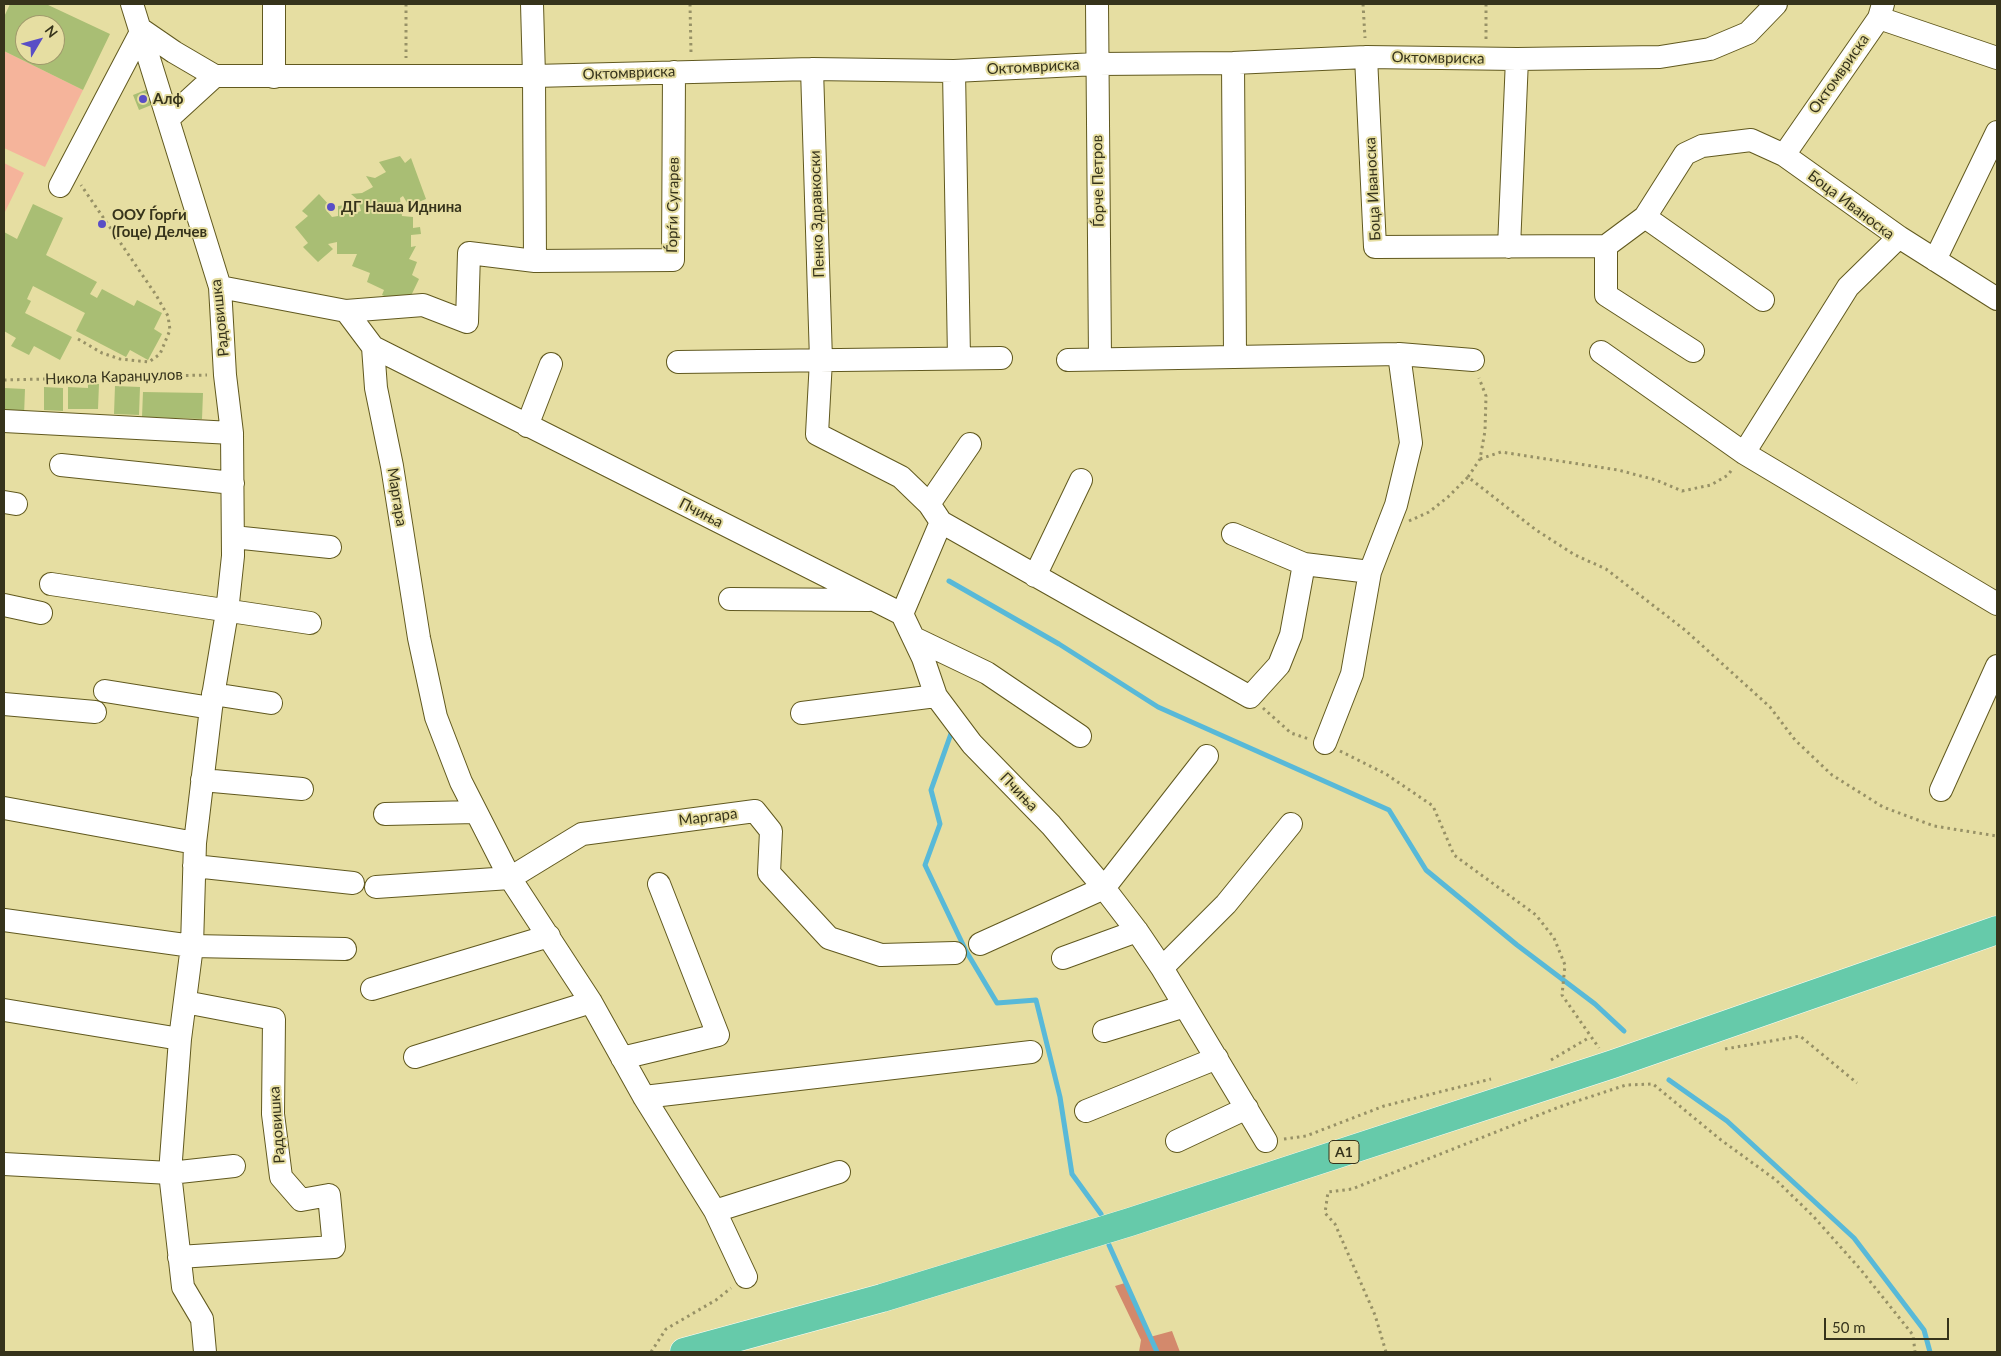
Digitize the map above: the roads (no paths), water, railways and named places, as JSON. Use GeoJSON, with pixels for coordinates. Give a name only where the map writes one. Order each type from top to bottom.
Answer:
{"type":"FeatureCollection","features":[{"type":"Feature","properties":{"kind":"main road","name":"A1"},"geometry":{"type":"LineString","coordinates":[[684,1352],[882,1298],[1140,1219],[1613,1064],[1997,930]]}},
{"type":"Feature","properties":{"kind":"street"},"geometry":{"type":"LineString","coordinates":[[132,4],[142,30],[174,52],[215,76],[168,119]]}},
{"type":"Feature","properties":{"kind":"street"},"geometry":{"type":"LineString","coordinates":[[274,4],[274,76]]}},
{"type":"Feature","properties":{"kind":"street"},"geometry":{"type":"LineString","coordinates":[[532,4],[535,261]]}},
{"type":"Feature","properties":{"kind":"street","name":"Ѓорче Петров"},"geometry":{"type":"LineString","coordinates":[[1097,4],[1100,358]]}},
{"type":"Feature","properties":{"kind":"street","name":"Октомвриска"},"geometry":{"type":"LineString","coordinates":[[215,76],[534,76],[812,69],[954,71],[1097,64],[1233,63],[1366,57],[1517,59],[1660,57],[1710,49],[1748,34],[1776,4]]}},
{"type":"Feature","properties":{"kind":"street","name":"Октомвриска"},"geometry":{"type":"LineString","coordinates":[[1784,155],[1881,11],[1997,58]]}},
{"type":"Feature","properties":{"kind":"street"},"geometry":{"type":"LineString","coordinates":[[65,176],[142,30]]}},
{"type":"Feature","properties":{"kind":"street","name":"Радовишка"},"geometry":{"type":"LineString","coordinates":[[142,30],[220,287],[225,374],[232,433],[233,537],[227,612],[212,701],[195,843],[192,946],[180,1039],[170,1173],[183,1287],[202,1319],[205,1352]]}},
{"type":"Feature","properties":{"kind":"street","name":"Боца Иваноска"},"geometry":{"type":"LineString","coordinates":[[1366,57],[1375,248],[1606,246],[1645,217],[1685,154],[1702,146],[1751,140],[1784,155],[1900,237],[1848,287],[1744,453]]}},
{"type":"Feature","properties":{"kind":"street"},"geometry":{"type":"LineString","coordinates":[[1509,247],[1517,59]]}},
{"type":"Feature","properties":{"kind":"street"},"geometry":{"type":"LineString","coordinates":[[1233,63],[1234,355]]}},
{"type":"Feature","properties":{"kind":"street","name":"Пенко Здравкоски"},"geometry":{"type":"LineString","coordinates":[[812,69],[821,360]]}},
{"type":"Feature","properties":{"kind":"street"},"geometry":{"type":"LineString","coordinates":[[954,71],[959,358]]}},
{"type":"Feature","properties":{"kind":"street","name":"Ѓорѓи Сугарев"},"geometry":{"type":"LineString","coordinates":[[346,311],[422,305],[467,322],[469,253],[535,261],[673,260],[683,72]]}},
{"type":"Feature","properties":{"kind":"street"},"geometry":{"type":"LineString","coordinates":[[1935,260],[1997,132]]}},
{"type":"Feature","properties":{"kind":"street"},"geometry":{"type":"LineString","coordinates":[[1645,217],[1763,300]]}},
{"type":"Feature","properties":{"kind":"street"},"geometry":{"type":"LineString","coordinates":[[1900,237],[1997,299]]}},
{"type":"Feature","properties":{"kind":"street"},"geometry":{"type":"LineString","coordinates":[[1606,246],[1606,295],[1693,351]]}},
{"type":"Feature","properties":{"kind":"street"},"geometry":{"type":"LineString","coordinates":[[220,287],[346,311],[373,347]]}},
{"type":"Feature","properties":{"kind":"street","name":"Пчиња"},"geometry":{"type":"LineString","coordinates":[[373,347],[902,614],[914,638],[936,696],[972,744],[1052,825],[1137,931],[1162,968],[1266,1141]]}},
{"type":"Feature","properties":{"kind":"street","name":"Маргара"},"geometry":{"type":"LineString","coordinates":[[373,347],[376,388],[392,466],[419,638],[436,718],[461,782],[510,878],[591,1002],[644,1097],[715,1211],[746,1277]]}},
{"type":"Feature","properties":{"kind":"street"},"geometry":{"type":"LineString","coordinates":[[1601,352],[1744,453],[1997,604]]}},
{"type":"Feature","properties":{"kind":"street"},"geometry":{"type":"LineString","coordinates":[[1325,743],[1352,674],[1370,572],[1396,505],[1411,443],[1399,354]]}},
{"type":"Feature","properties":{"kind":"street"},"geometry":{"type":"LineString","coordinates":[[1068,360],[1234,355],[1399,354],[1473,360]]}},
{"type":"Feature","properties":{"kind":"street"},"geometry":{"type":"LineString","coordinates":[[678,362],[1001,358]]}},
{"type":"Feature","properties":{"kind":"street"},"geometry":{"type":"LineString","coordinates":[[821,360],[817,434],[901,477],[935,513],[1035,576],[1250,697],[1279,665],[1291,635],[1304,564]]}},
{"type":"Feature","properties":{"kind":"street"},"geometry":{"type":"LineString","coordinates":[[527,426],[551,364]]}},
{"type":"Feature","properties":{"kind":"street"},"geometry":{"type":"LineString","coordinates":[[4,421],[232,433]]}},
{"type":"Feature","properties":{"kind":"street"},"geometry":{"type":"LineString","coordinates":[[902,614],[935,513],[970,444]]}},
{"type":"Feature","properties":{"kind":"street"},"geometry":{"type":"LineString","coordinates":[[61,466],[232,484]]}},
{"type":"Feature","properties":{"kind":"street"},"geometry":{"type":"LineString","coordinates":[[1035,576],[1081,480]]}},
{"type":"Feature","properties":{"kind":"street"},"geometry":{"type":"LineString","coordinates":[[1233,534],[1304,564],[1370,572]]}},
{"type":"Feature","properties":{"kind":"street"},"geometry":{"type":"LineString","coordinates":[[233,537],[330,547]]}},
{"type":"Feature","properties":{"kind":"street"},"geometry":{"type":"LineString","coordinates":[[51,584],[310,623]]}},
{"type":"Feature","properties":{"kind":"street","name":"Пчиња"},"geometry":{"type":"LineString","coordinates":[[730,599],[876,601]]}},
{"type":"Feature","properties":{"kind":"street"},"geometry":{"type":"LineString","coordinates":[[4,606],[41,613]]}},
{"type":"Feature","properties":{"kind":"street"},"geometry":{"type":"LineString","coordinates":[[914,638],[987,673],[1080,736]]}},
{"type":"Feature","properties":{"kind":"street"},"geometry":{"type":"LineString","coordinates":[[1941,790],[1997,666]]}},
{"type":"Feature","properties":{"kind":"street"},"geometry":{"type":"LineString","coordinates":[[105,691],[212,701],[271,703]]}},
{"type":"Feature","properties":{"kind":"street"},"geometry":{"type":"LineString","coordinates":[[802,713],[936,696]]}},
{"type":"Feature","properties":{"kind":"street"},"geometry":{"type":"LineString","coordinates":[[4,704],[95,712]]}},
{"type":"Feature","properties":{"kind":"street"},"geometry":{"type":"LineString","coordinates":[[980,944],[1104,888],[1207,756]]}},
{"type":"Feature","properties":{"kind":"street"},"geometry":{"type":"LineString","coordinates":[[202,780],[302,789]]}},
{"type":"Feature","properties":{"kind":"street"},"geometry":{"type":"LineString","coordinates":[[4,808],[195,843]]}},
{"type":"Feature","properties":{"kind":"street","name":"Маргара"},"geometry":{"type":"LineString","coordinates":[[376,887],[510,878],[582,834],[755,811],[771,831],[769,872],[829,938],[881,955],[955,953]]}},
{"type":"Feature","properties":{"kind":"street"},"geometry":{"type":"LineString","coordinates":[[385,814],[476,812]]}},
{"type":"Feature","properties":{"kind":"street"},"geometry":{"type":"LineString","coordinates":[[1162,968],[1226,904],[1291,824]]}},
{"type":"Feature","properties":{"kind":"street"},"geometry":{"type":"LineString","coordinates":[[194,866],[353,883]]}},
{"type":"Feature","properties":{"kind":"street"},"geometry":{"type":"LineString","coordinates":[[622,1058],[718,1035],[659,884]]}},
{"type":"Feature","properties":{"kind":"street"},"geometry":{"type":"LineString","coordinates":[[4,920],[192,946],[345,949]]}},
{"type":"Feature","properties":{"kind":"street"},"geometry":{"type":"LineString","coordinates":[[1063,958],[1137,931]]}},
{"type":"Feature","properties":{"kind":"street"},"geometry":{"type":"LineString","coordinates":[[372,989],[549,936]]}},
{"type":"Feature","properties":{"kind":"street","name":"Радовишка"},"geometry":{"type":"LineString","coordinates":[[179,1257],[334,1247],[328,1195],[301,1200],[281,1177],[273,1114],[274,1019],[184,1002]]}},
{"type":"Feature","properties":{"kind":"street"},"geometry":{"type":"LineString","coordinates":[[416,1057],[591,1002]]}},
{"type":"Feature","properties":{"kind":"street"},"geometry":{"type":"LineString","coordinates":[[1104,1031],[1185,1006]]}},
{"type":"Feature","properties":{"kind":"street"},"geometry":{"type":"LineString","coordinates":[[4,1010],[180,1039]]}},
{"type":"Feature","properties":{"kind":"street"},"geometry":{"type":"LineString","coordinates":[[644,1097],[1031,1052]]}},
{"type":"Feature","properties":{"kind":"street"},"geometry":{"type":"LineString","coordinates":[[1086,1111],[1217,1058]]}},
{"type":"Feature","properties":{"kind":"street"},"geometry":{"type":"LineString","coordinates":[[1177,1141],[1247,1108]]}},
{"type":"Feature","properties":{"kind":"street"},"geometry":{"type":"LineString","coordinates":[[4,1164],[170,1173],[234,1166]]}},
{"type":"Feature","properties":{"kind":"street"},"geometry":{"type":"LineString","coordinates":[[715,1211],[839,1172]]}},
{"type":"Feature","properties":{"kind":"waterway"},"geometry":{"type":"LineString","coordinates":[[949,581],[1059,644],[1158,707],[1389,810],[1426,870],[1517,945],[1595,1004],[1624,1031]]}},
{"type":"Feature","properties":{"kind":"waterway"},"geometry":{"type":"LineString","coordinates":[[953,728],[931,790],[940,824],[925,865],[966,951],[997,1003],[1036,1000],[1060,1097],[1072,1174],[1101,1214]]}},
{"type":"Feature","properties":{"kind":"waterway"},"geometry":{"type":"LineString","coordinates":[[1669,1080],[1727,1121],[1854,1238],[1924,1330],[1930,1352]]}},
{"type":"Feature","properties":{"kind":"waterway"},"geometry":{"type":"LineString","coordinates":[[1109,1245],[1157,1352]]}},
{"type":"Feature","properties":{"kind":"place","name":"Алф"},"geometry":{"type":"Point","coordinates":[143,99]}},
{"type":"Feature","properties":{"kind":"place","name":"ДГ Наша Иднина"},"geometry":{"type":"Point","coordinates":[331,207]}},
{"type":"Feature","properties":{"kind":"place","name":"ООУ Ѓорѓи (Гоце) Делчев"},"geometry":{"type":"Point","coordinates":[102,224]}}]}
